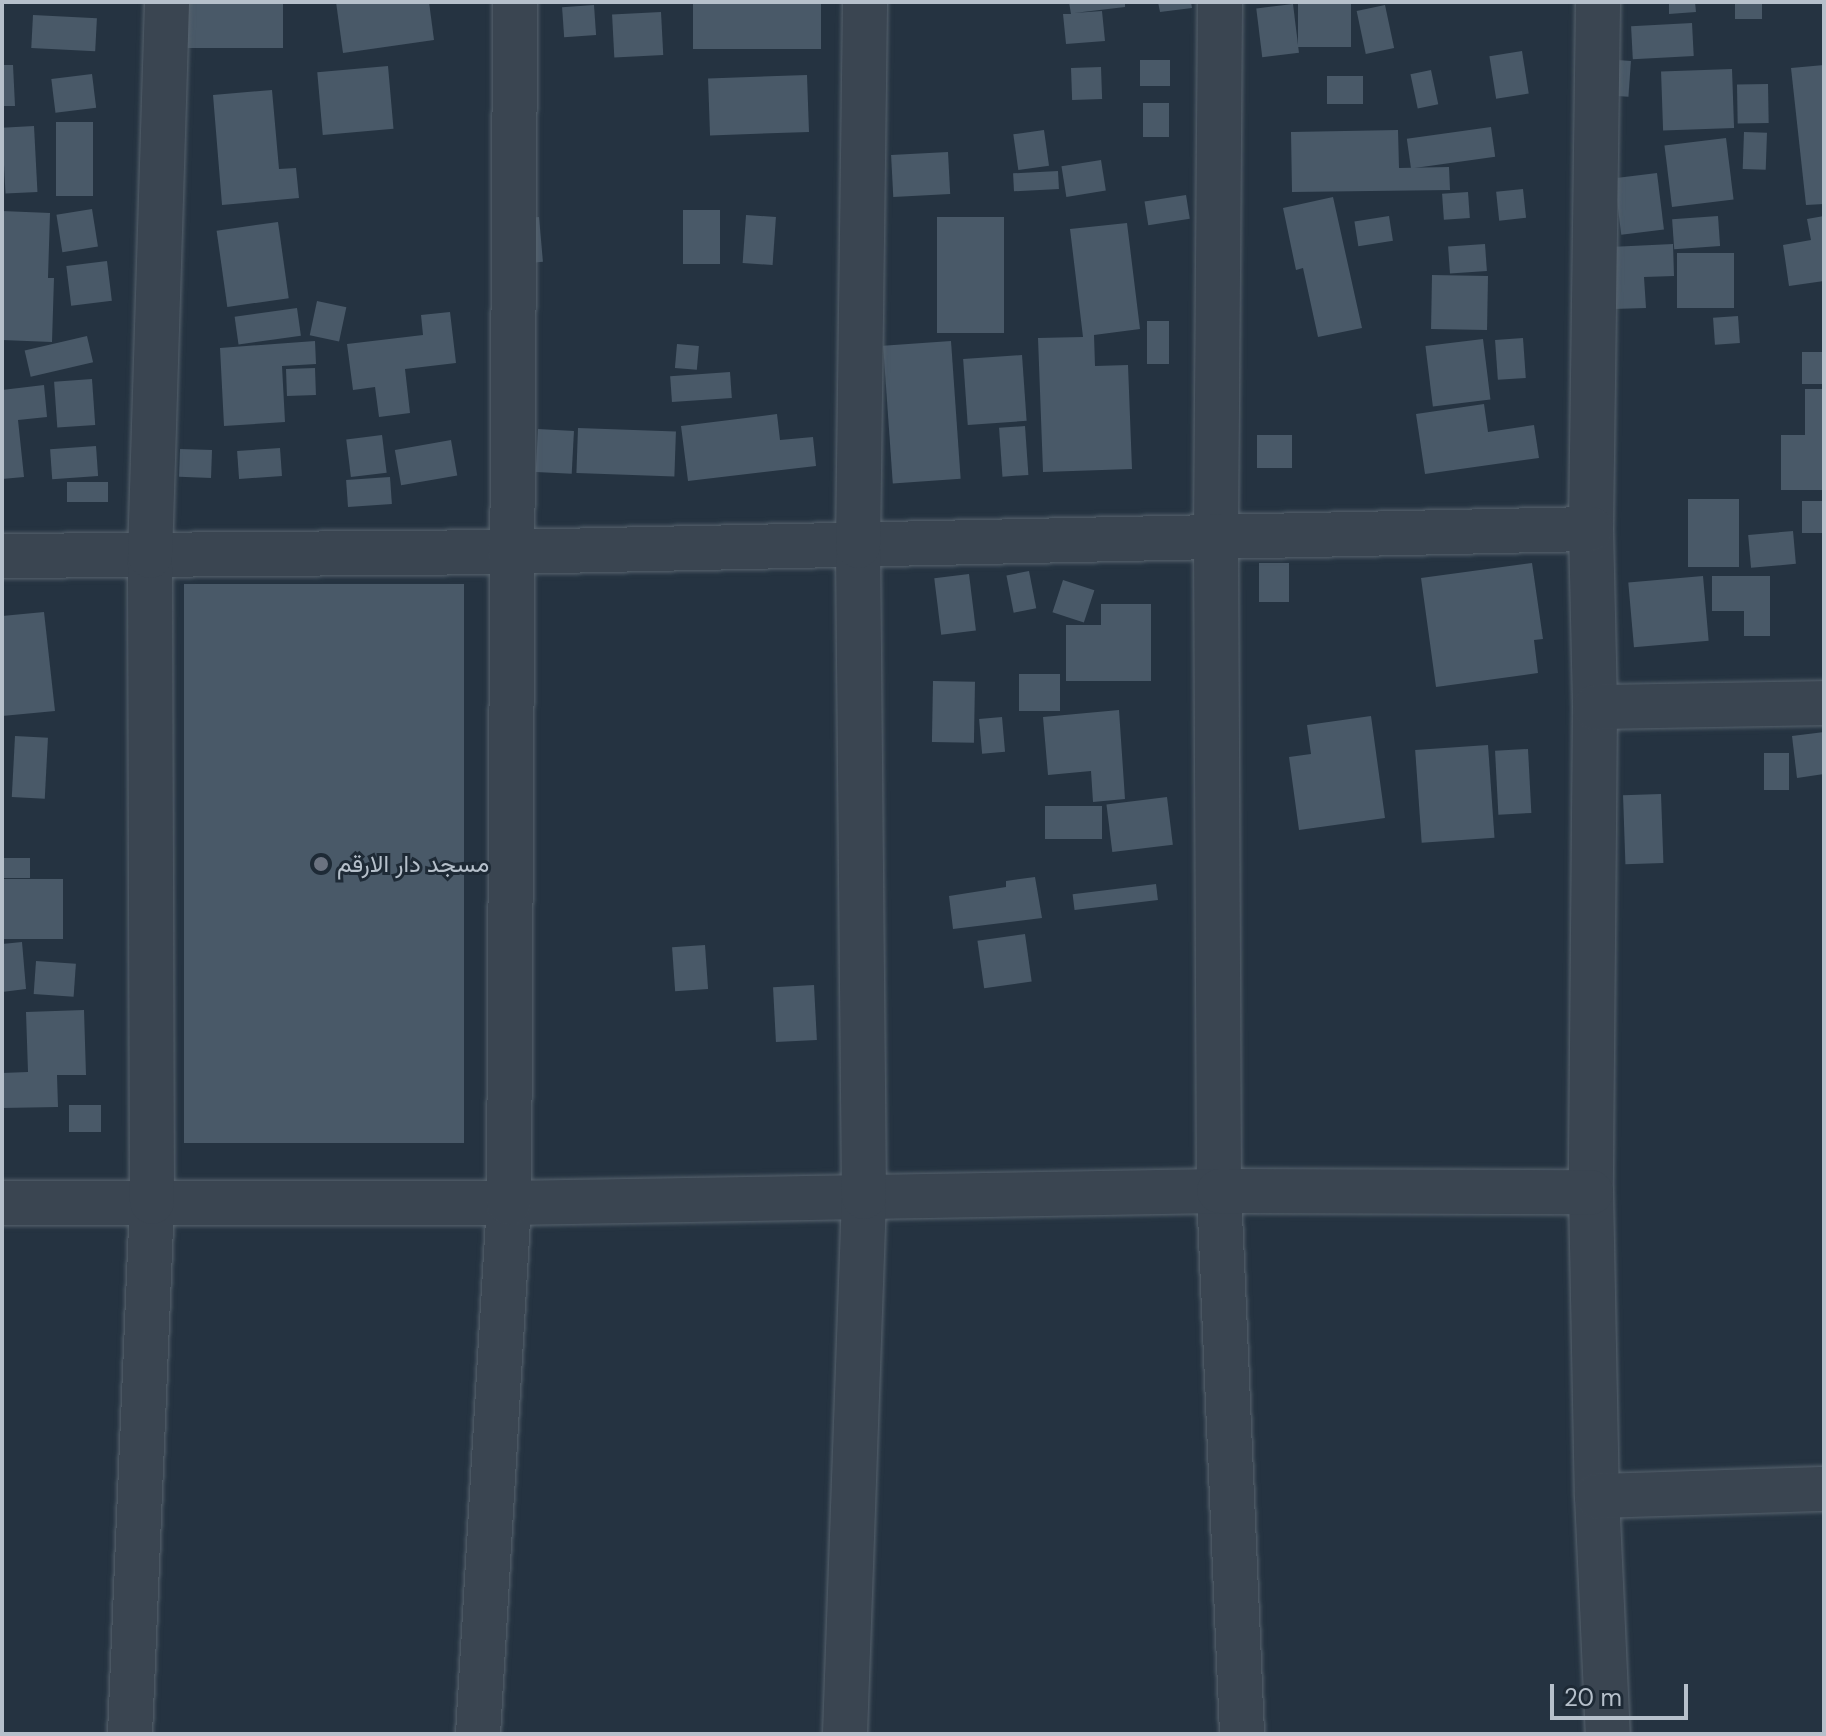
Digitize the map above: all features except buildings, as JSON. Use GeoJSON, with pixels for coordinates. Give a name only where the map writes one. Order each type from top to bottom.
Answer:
{"type":"FeatureCollection","features":[{"type":"Feature","properties":{"kind":"street"},"geometry":{"type":"LineString","coordinates":[[130,1734],[152,1202],[150,556],[167,2]]}},
{"type":"Feature","properties":{"kind":"street"},"geometry":{"type":"LineString","coordinates":[[478,1734],[509,1203],[515,2]]}},
{"type":"Feature","properties":{"kind":"street"},"geometry":{"type":"LineString","coordinates":[[845,1734],[864,1197],[858,546],[865,2]]}},
{"type":"Feature","properties":{"kind":"street"},"geometry":{"type":"LineString","coordinates":[[1220,2],[1216,536],[1219,1191],[1242,1734]]}},
{"type":"Feature","properties":{"kind":"street"},"geometry":{"type":"LineString","coordinates":[[1598,2],[1591,529],[1595,707],[1591,1192],[1597,1496],[1608,1734]]}},
{"type":"Feature","properties":{"kind":"street"},"geometry":{"type":"LineString","coordinates":[[2,556],[510,552],[1591,529]]}},
{"type":"Feature","properties":{"kind":"street"},"geometry":{"type":"LineString","coordinates":[[1595,707],[1824,703]]}},
{"type":"Feature","properties":{"kind":"street"},"geometry":{"type":"LineString","coordinates":[[2,1203],[509,1203],[1219,1191],[1591,1192]]}},
{"type":"Feature","properties":{"kind":"street"},"geometry":{"type":"LineString","coordinates":[[1597,1496],[1824,1489]]}},
{"type":"Feature","properties":{"kind":"place","name":"مسجد دار الارقم"},"geometry":{"type":"Point","coordinates":[321,864]}}]}
